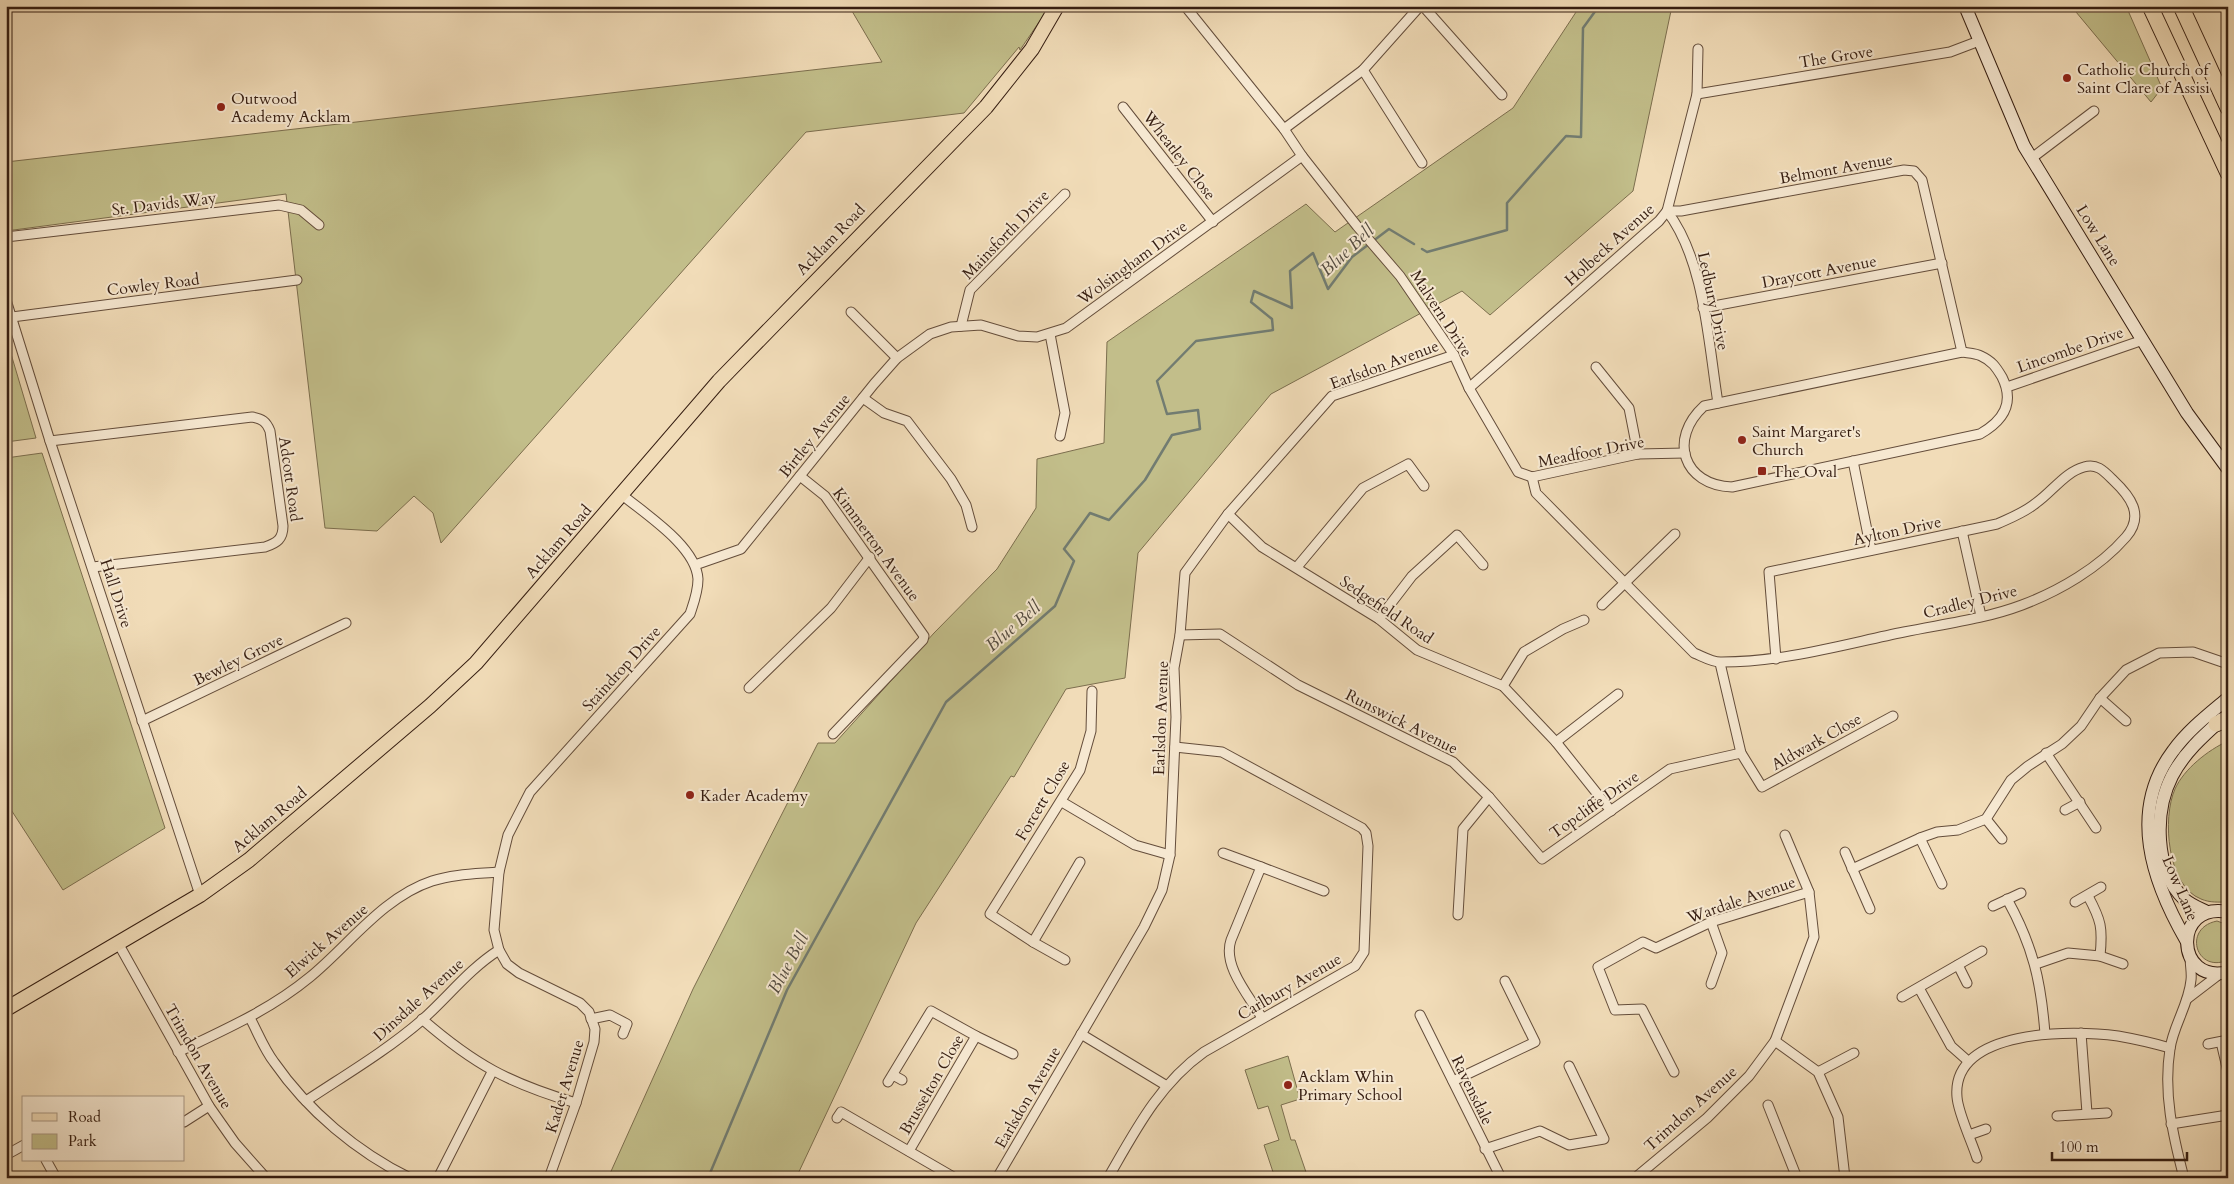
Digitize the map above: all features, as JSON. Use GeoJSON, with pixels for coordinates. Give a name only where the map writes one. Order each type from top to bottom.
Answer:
{"type":"FeatureCollection","features":[{"type":"Feature","properties":{"kind":"highway"},"geometry":{"type":"LineString","coordinates":[[2150,6],[2228,173]]}},
{"type":"Feature","properties":{"kind":"highway"},"geometry":{"type":"LineString","coordinates":[[2181,6],[2228,108]]}},
{"type":"Feature","properties":{"kind":"main road","name":"Acklam Road"},"geometry":{"type":"LineString","coordinates":[[6,1009],[200,895],[256,854],[430,706],[476,663],[719,381],[986,107],[1032,49],[1057,6]]}},
{"type":"Feature","properties":{"kind":"main road","name":"Low Lane"},"geometry":{"type":"LineString","coordinates":[[1965,6],[2032,158],[2187,413],[2228,469]]}},
{"type":"Feature","properties":{"kind":"main road","name":"Low Lane"},"geometry":{"type":"LineString","coordinates":[[2190,957],[2186,940],[2164,898],[2155,874],[2148,838],[2149,804],[2158,775],[2173,751],[2195,726],[2228,698]]}},
{"type":"Feature","properties":{"kind":"main road","name":"Low Lane"},"geometry":{"type":"LineString","coordinates":[[2208,912],[2188,902],[2176,887],[2162,853],[2159,837],[2162,806],[2172,777],[2185,755],[2224,719]]}},
{"type":"Feature","properties":{"kind":"main road"},"geometry":{"type":"LineString","coordinates":[[2186,940],[2193,923],[2208,912],[2218,910],[2228,912]]}},
{"type":"Feature","properties":{"kind":"main road"},"geometry":{"type":"LineString","coordinates":[[2190,957],[2198,966],[2208,972],[2224,972]]}},
{"type":"Feature","properties":{"kind":"street","name":"Malvern Drive"},"geometry":{"type":"LineString","coordinates":[[1185,6],[1284,129],[1302,156],[1357,226],[1400,276],[1454,355],[1469,388],[1518,472],[1532,477]]}},
{"type":"Feature","properties":{"kind":"street"},"geometry":{"type":"LineString","coordinates":[[1284,129],[1363,70],[1422,6],[1502,96]]}},
{"type":"Feature","properties":{"kind":"street","name":"The Grove"},"geometry":{"type":"LineString","coordinates":[[1697,94],[1950,52],[1979,41]]}},
{"type":"Feature","properties":{"kind":"street","name":"Holbeck Avenue"},"geometry":{"type":"LineString","coordinates":[[1469,388],[1659,222],[1667,211],[1697,94],[1698,49]]}},
{"type":"Feature","properties":{"kind":"street"},"geometry":{"type":"LineString","coordinates":[[1363,70],[1422,163]]}},
{"type":"Feature","properties":{"kind":"street","name":"Wheatley Close"},"geometry":{"type":"LineString","coordinates":[[1122,107],[1213,222]]}},
{"type":"Feature","properties":{"kind":"street"},"geometry":{"type":"LineString","coordinates":[[2032,158],[2094,111]]}},
{"type":"Feature","properties":{"kind":"street","name":"Wolsingham Drive"},"geometry":{"type":"LineString","coordinates":[[961,326],[981,325],[1018,336],[1037,337],[1066,328],[1302,156]]}},
{"type":"Feature","properties":{"kind":"street","name":"Belmont Avenue"},"geometry":{"type":"LineString","coordinates":[[1667,211],[1682,211],[1904,170],[1914,171],[1922,180],[1962,352]]}},
{"type":"Feature","properties":{"kind":"street","name":"Mainsforth Drive"},"geometry":{"type":"LineString","coordinates":[[961,326],[970,290],[1065,194]]}},
{"type":"Feature","properties":{"kind":"street","name":"St. Davids Way"},"geometry":{"type":"LineString","coordinates":[[6,237],[280,205],[301,210],[319,225]]}},
{"type":"Feature","properties":{"kind":"street","name":"Ledbury Drive"},"geometry":{"type":"LineString","coordinates":[[1667,211],[1676,224],[1693,259],[1718,403]]}},
{"type":"Feature","properties":{"kind":"street","name":"Draycott Avenue"},"geometry":{"type":"LineString","coordinates":[[1702,308],[1942,263]]}},
{"type":"Feature","properties":{"kind":"street","name":"Cowley Road"},"geometry":{"type":"LineString","coordinates":[[12,317],[297,280]]}},
{"type":"Feature","properties":{"kind":"street","name":"Hall Drive"},"geometry":{"type":"LineString","coordinates":[[6,300],[50,441],[200,895]]}},
{"type":"Feature","properties":{"kind":"street"},"geometry":{"type":"LineString","coordinates":[[851,312],[897,358]]}},
{"type":"Feature","properties":{"kind":"street","name":"Birtley Avenue"},"geometry":{"type":"LineString","coordinates":[[695,565],[742,549],[897,358],[930,334],[961,326]]}},
{"type":"Feature","properties":{"kind":"street"},"geometry":{"type":"LineString","coordinates":[[1050,334],[1064,413],[1060,436]]}},
{"type":"Feature","properties":{"kind":"street","name":"Lincombe Drive"},"geometry":{"type":"LineString","coordinates":[[2007,387],[2143,340]]}},
{"type":"Feature","properties":{"kind":"street"},"geometry":{"type":"LineString","coordinates":[[1962,352],[1980,355],[1994,364],[2007,387],[2008,399],[2005,411],[1995,426],[1980,434],[1732,487],[1716,486],[1699,477],[1689,463],[1685,453],[1684,437],[1692,417],[1704,406],[1962,352]]}},
{"type":"Feature","properties":{"kind":"street","name":"Earlsdon Avenue"},"geometry":{"type":"LineString","coordinates":[[997,1178],[1162,890],[1170,855],[1175,747],[1174,668],[1180,635],[1185,573],[1228,514],[1332,396],[1454,355]]}},
{"type":"Feature","properties":{"kind":"street"},"geometry":{"type":"LineString","coordinates":[[1596,367],[1629,408],[1638,454]]}},
{"type":"Feature","properties":{"kind":"street"},"geometry":{"type":"LineString","coordinates":[[863,398],[884,414],[907,421],[951,479],[966,506],[972,527]]}},
{"type":"Feature","properties":{"kind":"street","name":"Adcott Road"},"geometry":{"type":"LineString","coordinates":[[50,441],[252,417],[260,418],[267,424],[270,431],[284,526],[283,536],[278,541],[265,547],[93,567]]}},
{"type":"Feature","properties":{"kind":"street","name":"Meadfoot Drive"},"geometry":{"type":"LineString","coordinates":[[1532,477],[1638,454],[1685,453]]}},
{"type":"Feature","properties":{"kind":"street"},"geometry":{"type":"LineString","coordinates":[[1853,461],[1871,550]]}},
{"type":"Feature","properties":{"kind":"street"},"geometry":{"type":"LineString","coordinates":[[1297,567],[1362,488],[1408,464],[1424,486]]}},
{"type":"Feature","properties":{"kind":"street","name":"Aylton Drive"},"geometry":{"type":"LineString","coordinates":[[1776,658],[1769,572],[1996,524],[2019,514],[2036,503],[2071,474],[2083,467],[2092,465],[2100,468]]}},
{"type":"Feature","properties":{"kind":"street","name":"Cradley Drive"},"geometry":{"type":"LineString","coordinates":[[1720,663],[1776,658],[1982,616],[2006,610],[2051,593],[2102,560],[2126,537],[2134,525],[2134,511],[2130,497],[2100,468]]}},
{"type":"Feature","properties":{"kind":"street","name":"Kimmerton Avenue"},"geometry":{"type":"LineString","coordinates":[[800,476],[825,496],[870,557],[924,636],[833,734]]}},
{"type":"Feature","properties":{"kind":"street"},"geometry":{"type":"LineString","coordinates":[[1532,477],[1536,493],[1624,584],[1694,653],[1720,663],[1742,753]]}},
{"type":"Feature","properties":{"kind":"street","name":"Staindrop Drive"},"geometry":{"type":"LineString","coordinates":[[499,872],[508,836],[530,792],[690,614],[697,596],[698,579],[695,565],[685,548],[621,494]]}},
{"type":"Feature","properties":{"kind":"street","name":"Sedgefield Road"},"geometry":{"type":"LineString","coordinates":[[1228,514],[1262,547],[1379,619],[1417,650],[1503,686],[1556,742],[1611,811]]}},
{"type":"Feature","properties":{"kind":"street"},"geometry":{"type":"LineString","coordinates":[[1962,532],[1982,616]]}},
{"type":"Feature","properties":{"kind":"street"},"geometry":{"type":"LineString","coordinates":[[1379,619],[1412,576],[1457,534],[1483,565]]}},
{"type":"Feature","properties":{"kind":"street"},"geometry":{"type":"LineString","coordinates":[[1602,604],[1675,534]]}},
{"type":"Feature","properties":{"kind":"street"},"geometry":{"type":"LineString","coordinates":[[748,688],[831,608],[870,557]]}},
{"type":"Feature","properties":{"kind":"street"},"geometry":{"type":"LineString","coordinates":[[1503,686],[1524,652],[1563,629],[1584,620]]}},
{"type":"Feature","properties":{"kind":"street","name":"Bewley Grove"},"geometry":{"type":"LineString","coordinates":[[142,721],[346,623]]}},
{"type":"Feature","properties":{"kind":"street","name":"Runswick Avenue"},"geometry":{"type":"LineString","coordinates":[[1180,635],[1220,634],[1298,685],[1453,762],[1489,797]]}},
{"type":"Feature","properties":{"kind":"street"},"geometry":{"type":"LineString","coordinates":[[1852,869],[1920,838],[1937,832],[1958,830],[1986,819],[2010,780],[2046,753],[2062,744],[2081,726],[2100,698],[2126,670],[2159,653],[2193,652],[2228,664]]}},
{"type":"Feature","properties":{"kind":"street","name":"Forcett Close"},"geometry":{"type":"LineString","coordinates":[[1033,942],[990,914],[1062,802],[1080,770],[1089,743],[1092,691]]}},
{"type":"Feature","properties":{"kind":"street"},"geometry":{"type":"LineString","coordinates":[[1556,742],[1618,694]]}},
{"type":"Feature","properties":{"kind":"street"},"geometry":{"type":"LineString","coordinates":[[2100,698],[2126,721]]}},
{"type":"Feature","properties":{"kind":"street","name":"Aldwark Close"},"geometry":{"type":"LineString","coordinates":[[1742,753],[1762,787],[1892,716]]}},
{"type":"Feature","properties":{"kind":"street","name":"Carlbury Avenue"},"geometry":{"type":"LineString","coordinates":[[1108,1178],[1147,1111],[1184,1068],[1204,1052],[1355,966],[1362,957],[1365,944],[1368,846],[1366,833],[1358,824],[1222,752],[1175,747]]}},
{"type":"Feature","properties":{"kind":"street","name":"Topcliffe Drive"},"geometry":{"type":"LineString","coordinates":[[1489,797],[1542,859],[1670,769],[1742,753]]}},
{"type":"Feature","properties":{"kind":"street"},"geometry":{"type":"LineString","coordinates":[[2046,753],[2096,828]]}},
{"type":"Feature","properties":{"kind":"street"},"geometry":{"type":"LineString","coordinates":[[1458,915],[1463,829],[1489,797]]}},
{"type":"Feature","properties":{"kind":"street"},"geometry":{"type":"LineString","coordinates":[[1062,802],[1135,845],[1170,855]]}},
{"type":"Feature","properties":{"kind":"street"},"geometry":{"type":"LineString","coordinates":[[2065,810],[2080,802]]}},
{"type":"Feature","properties":{"kind":"street"},"geometry":{"type":"LineString","coordinates":[[1986,819],[2002,839]]}},
{"type":"Feature","properties":{"kind":"street","name":"Trimdon Avenue"},"geometry":{"type":"LineString","coordinates":[[1635,1178],[1707,1118],[1749,1076],[1775,1040],[1814,937],[1809,892],[1786,835]]}},
{"type":"Feature","properties":{"kind":"street"},"geometry":{"type":"LineString","coordinates":[[1920,838],[1942,884]]}},
{"type":"Feature","properties":{"kind":"street"},"geometry":{"type":"LineString","coordinates":[[1845,852],[1870,909]]}},
{"type":"Feature","properties":{"kind":"street"},"geometry":{"type":"LineString","coordinates":[[1223,853],[1261,867],[1310,890],[1324,891]]}},
{"type":"Feature","properties":{"kind":"street"},"geometry":{"type":"LineString","coordinates":[[1065,960],[1033,942],[1080,862]]}},
{"type":"Feature","properties":{"kind":"street"},"geometry":{"type":"LineString","coordinates":[[1261,867],[1231,940],[1228,953],[1233,968],[1262,1018]]}},
{"type":"Feature","properties":{"kind":"street","name":"Kader Avenue"},"geometry":{"type":"LineString","coordinates":[[499,872],[494,930],[499,950],[507,964],[519,973],[580,1003],[589,1012],[595,1029],[594,1042],[576,1103],[549,1178]]}},
{"type":"Feature","properties":{"kind":"street","name":"Elwick Avenue"},"geometry":{"type":"LineString","coordinates":[[178,1052],[250,1018],[309,978],[384,910],[405,894],[430,882],[449,876],[499,872]]}},
{"type":"Feature","properties":{"kind":"street"},"geometry":{"type":"LineString","coordinates":[[2075,902],[2101,887]]}},
{"type":"Feature","properties":{"kind":"street","name":"Wardale Avenue"},"geometry":{"type":"LineString","coordinates":[[1674,1072],[1642,1009],[1615,1010],[1598,967],[1643,942],[1656,948],[1710,922],[1809,892]]}},
{"type":"Feature","properties":{"kind":"street"},"geometry":{"type":"LineString","coordinates":[[1993,906],[2021,893]]}},
{"type":"Feature","properties":{"kind":"street"},"geometry":{"type":"LineString","coordinates":[[2088,896],[2101,920],[2103,932],[2100,956]]}},
{"type":"Feature","properties":{"kind":"street"},"geometry":{"type":"LineString","coordinates":[[2006,900],[2019,922],[2036,964],[2043,1000],[2045,1034]]}},
{"type":"Feature","properties":{"kind":"street"},"geometry":{"type":"LineString","coordinates":[[1710,922],[1722,953],[1711,984]]}},
{"type":"Feature","properties":{"kind":"street","name":"Trimdon Avenue"},"geometry":{"type":"LineString","coordinates":[[118,943],[209,1106],[235,1143],[266,1178]]}},
{"type":"Feature","properties":{"kind":"street","name":"Dinsdale Avenue"},"geometry":{"type":"LineString","coordinates":[[306,1101],[379,1054],[422,1020],[482,961],[499,950]]}},
{"type":"Feature","properties":{"kind":"street"},"geometry":{"type":"LineString","coordinates":[[1902,997],[1982,951]]}},
{"type":"Feature","properties":{"kind":"street"},"geometry":{"type":"LineString","coordinates":[[2036,964],[2068,953],[2100,956],[2123,964]]}},
{"type":"Feature","properties":{"kind":"street"},"geometry":{"type":"LineString","coordinates":[[2181,1177],[2171,1124],[2168,1069],[2170,1048],[2192,979],[2190,957]]}},
{"type":"Feature","properties":{"kind":"street"},"geometry":{"type":"LineString","coordinates":[[1958,965],[1967,983]]}},
{"type":"Feature","properties":{"kind":"street"},"geometry":{"type":"LineString","coordinates":[[2187,999],[2224,972]]}},
{"type":"Feature","properties":{"kind":"street"},"geometry":{"type":"LineString","coordinates":[[1452,1080],[1535,1042],[1506,981]]}},
{"type":"Feature","properties":{"kind":"street"},"geometry":{"type":"LineString","coordinates":[[1919,988],[1951,1046],[1968,1061]]}},
{"type":"Feature","properties":{"kind":"street","name":"Brusselton Close"},"geometry":{"type":"LineString","coordinates":[[902,1080],[891,1078],[931,1011],[976,1036],[909,1151]]}},
{"type":"Feature","properties":{"kind":"street"},"geometry":{"type":"LineString","coordinates":[[591,1019],[610,1015],[627,1024],[623,1034]]}},
{"type":"Feature","properties":{"kind":"street","name":"Ravensdale"},"geometry":{"type":"LineString","coordinates":[[1420,1015],[1500,1178]]}},
{"type":"Feature","properties":{"kind":"street"},"geometry":{"type":"LineString","coordinates":[[250,1018],[273,1062],[306,1101],[344,1136],[374,1158],[410,1178]]}},
{"type":"Feature","properties":{"kind":"street"},"geometry":{"type":"LineString","coordinates":[[422,1020],[454,1046],[492,1072],[529,1089],[576,1103]]}},
{"type":"Feature","properties":{"kind":"street"},"geometry":{"type":"LineString","coordinates":[[1977,1158],[1957,1097],[1961,1074],[1968,1061],[1984,1049],[1997,1043],[2045,1034],[2081,1033],[2117,1036],[2170,1048]]}},
{"type":"Feature","properties":{"kind":"street"},"geometry":{"type":"LineString","coordinates":[[2081,1033],[2087,1113]]}},
{"type":"Feature","properties":{"kind":"street"},"geometry":{"type":"LineString","coordinates":[[1081,1034],[1167,1086]]}},
{"type":"Feature","properties":{"kind":"street"},"geometry":{"type":"LineString","coordinates":[[976,1036],[1013,1054]]}},
{"type":"Feature","properties":{"kind":"street"},"geometry":{"type":"LineString","coordinates":[[1775,1040],[1818,1072],[1838,1117],[1845,1178]]}},
{"type":"Feature","properties":{"kind":"street"},"geometry":{"type":"LineString","coordinates":[[2208,1044],[2224,1041],[2228,1072]]}},
{"type":"Feature","properties":{"kind":"street"},"geometry":{"type":"LineString","coordinates":[[1818,1072],[1854,1053]]}},
{"type":"Feature","properties":{"kind":"street"},"geometry":{"type":"LineString","coordinates":[[1485,1149],[1540,1130],[1569,1145],[1604,1140],[1569,1066]]}},
{"type":"Feature","properties":{"kind":"street"},"geometry":{"type":"LineString","coordinates":[[438,1178],[492,1072]]}},
{"type":"Feature","properties":{"kind":"street"},"geometry":{"type":"LineString","coordinates":[[1768,1105],[1797,1178]]}},
{"type":"Feature","properties":{"kind":"street"},"geometry":{"type":"LineString","coordinates":[[185,1121],[209,1106]]}},
{"type":"Feature","properties":{"kind":"street"},"geometry":{"type":"LineString","coordinates":[[841,1112],[909,1151],[938,1174],[955,1178]]}},
{"type":"Feature","properties":{"kind":"street"},"geometry":{"type":"LineString","coordinates":[[2057,1116],[2107,1113]]}},
{"type":"Feature","properties":{"kind":"street"},"geometry":{"type":"LineString","coordinates":[[2171,1124],[2228,1116]]}},
{"type":"Feature","properties":{"kind":"street"},"geometry":{"type":"LineString","coordinates":[[1969,1135],[1986,1128]]}},
{"type":"Feature","properties":{"kind":"street"},"geometry":{"type":"LineString","coordinates":[[6,1155],[22,1145]]}},
{"type":"Feature","properties":{"kind":"street"},"geometry":{"type":"LineString","coordinates":[[47,1162],[56,1178]]}},
{"type":"Feature","properties":{"kind":"green space"},"geometry":{"type":"Polygon","coordinates":[[[849,6],[1050,6],[1020,50],[1019,47],[964,113],[806,132],[441,543],[433,513],[414,496],[377,531],[325,528],[286,194],[6,231],[6,162],[882,62],[849,6]]]}},
{"type":"Feature","properties":{"kind":"green space"},"geometry":{"type":"Polygon","coordinates":[[[1580,6],[1672,6],[1633,191],[1490,315],[1462,291],[1271,394],[1138,553],[1125,678],[1066,689],[1014,777],[1011,776],[916,923],[796,1178],[608,1178],[693,989],[818,743],[835,743],[934,633],[997,569],[1036,508],[1037,459],[1104,443],[1107,342],[1306,204],[1335,232],[1513,108],[1580,6]]]}},
{"type":"Feature","properties":{"kind":"green space"},"geometry":{"type":"Polygon","coordinates":[[[2071,6],[2126,6],[2162,88],[2151,102],[2071,6]]]}},
{"type":"Feature","properties":{"kind":"green space"},"geometry":{"type":"Polygon","coordinates":[[[6,337],[36,438],[6,442],[6,337]]]}},
{"type":"Feature","properties":{"kind":"green space"},"geometry":{"type":"Polygon","coordinates":[[[42,453],[165,828],[63,890],[6,802],[6,458],[42,453]]]}},
{"type":"Feature","properties":{"kind":"green space"},"geometry":{"type":"Polygon","coordinates":[[[2228,741],[2228,902],[2211,902],[2201,899],[2190,892],[2174,866],[2170,850],[2169,817],[2175,789],[2184,774],[2213,749],[2228,741]]]}},
{"type":"Feature","properties":{"kind":"green space"},"geometry":{"type":"Polygon","coordinates":[[[2217,921],[2228,925],[2228,960],[2217,963],[2208,961],[2201,956],[2197,948],[2197,940],[2199,932],[2206,925],[2217,921]]]}},
{"type":"Feature","properties":{"kind":"green space"},"geometry":{"type":"Polygon","coordinates":[[[1288,1056],[1300,1099],[1281,1105],[1291,1140],[1295,1140],[1308,1178],[1275,1178],[1264,1145],[1279,1140],[1268,1106],[1258,1109],[1245,1070],[1288,1056]]]}},
{"type":"Feature","properties":{"kind":"waterway","name":"Blue Bell"},"geometry":{"type":"LineString","coordinates":[[1422,249],[1427,252],[1507,230],[1507,203],[1566,136],[1581,137],[1583,28],[1599,6]]}},
{"type":"Feature","properties":{"kind":"waterway","name":"Blue Bell"},"geometry":{"type":"LineString","coordinates":[[708,1178],[787,990],[946,702],[1055,606],[1074,561],[1064,549],[1090,513],[1109,520],[1145,480],[1172,435],[1200,429],[1198,410],[1167,414],[1157,381],[1196,341],[1273,330],[1272,319],[1251,302],[1254,291],[1292,308],[1290,271],[1313,253],[1328,289],[1352,257],[1389,229],[1414,244]]}},
{"type":"Feature","properties":{"kind":"place","name":"Catholic Church of Saint Clare of Assisi"},"geometry":{"type":"Point","coordinates":[2067,78]}},
{"type":"Feature","properties":{"kind":"place","name":"Outwood Academy Acklam"},"geometry":{"type":"Point","coordinates":[221,107]}},
{"type":"Feature","properties":{"kind":"place","name":"Saint Margaret's Church"},"geometry":{"type":"Point","coordinates":[1742,440]}},
{"type":"Feature","properties":{"kind":"place","name":"The Oval"},"geometry":{"type":"Point","coordinates":[1762,471]}},
{"type":"Feature","properties":{"kind":"place","name":"Kader Academy"},"geometry":{"type":"Point","coordinates":[690,795]}},
{"type":"Feature","properties":{"kind":"place","name":"Acklam Whin Primary School"},"geometry":{"type":"Point","coordinates":[1288,1085]}}]}
